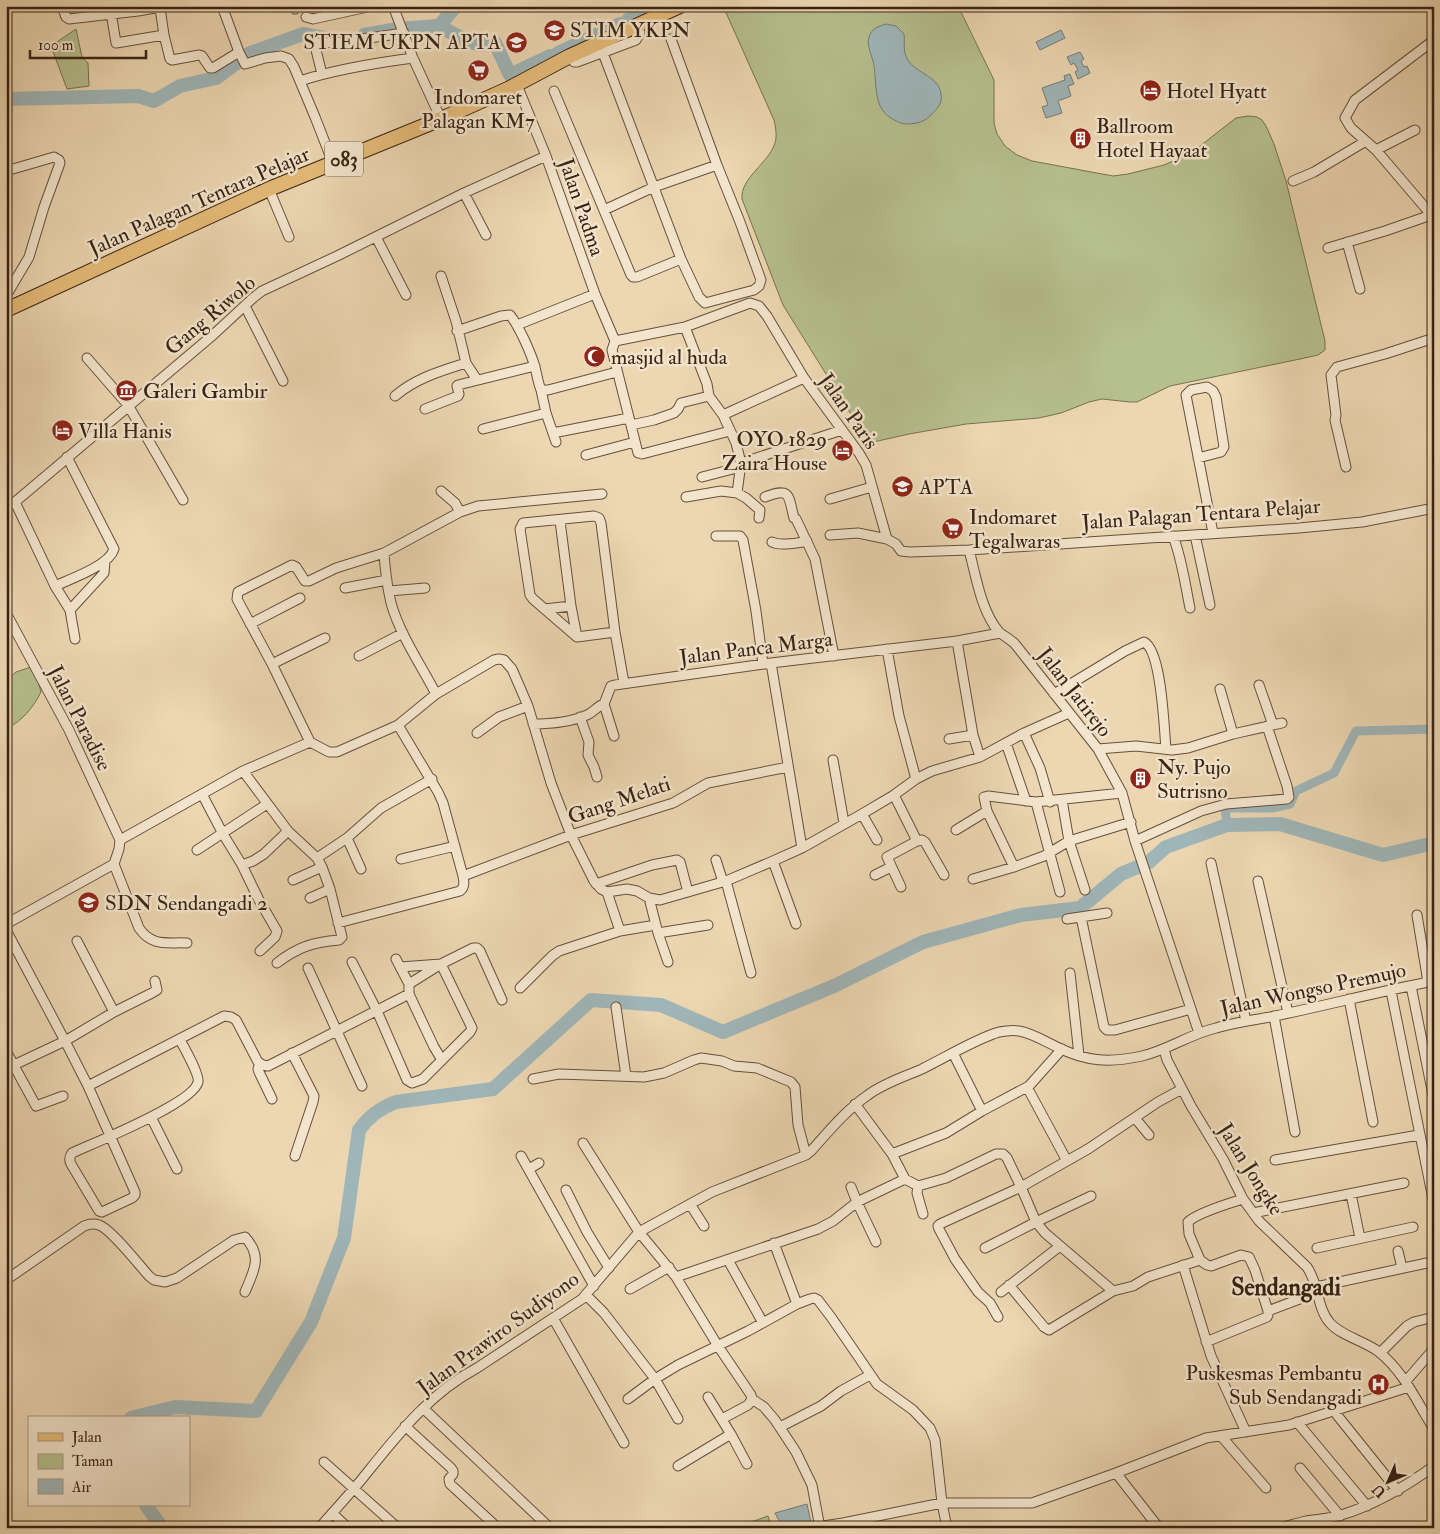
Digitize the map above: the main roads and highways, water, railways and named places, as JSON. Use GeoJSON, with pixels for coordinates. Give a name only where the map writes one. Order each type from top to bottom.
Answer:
{"type":"FeatureCollection","features":[{"type":"Feature","properties":{"kind":"main road","name":"Jalan Palagan Tentara Pelajar"},"geometry":{"type":"LineString","coordinates":[[6,310],[269,189],[333,164],[517,84],[570,56],[680,6]]}},
{"type":"Feature","properties":{"kind":"water"},"geometry":{"type":"Polygon","coordinates":[[[886,24],[896,26],[904,34],[905,51],[909,62],[936,82],[939,88],[941,94],[940,104],[930,116],[921,122],[905,124],[898,122],[881,108],[868,40],[873,30],[886,24]]]}},
{"type":"Feature","properties":{"kind":"water"},"geometry":{"type":"Polygon","coordinates":[[[1061,30],[1065,38],[1040,50],[1036,42],[1061,30]]]}},
{"type":"Feature","properties":{"kind":"water"},"geometry":{"type":"Polygon","coordinates":[[[1080,52],[1084,59],[1081,61],[1084,67],[1087,66],[1090,73],[1078,79],[1075,72],[1078,70],[1074,63],[1071,65],[1067,57],[1080,52]]]}},
{"type":"Feature","properties":{"kind":"water"},"geometry":{"type":"Polygon","coordinates":[[[1070,74],[1074,84],[1068,86],[1071,96],[1058,101],[1062,113],[1046,118],[1042,107],[1048,105],[1042,88],[1065,80],[1064,76],[1070,74]]]}},
{"type":"Feature","properties":{"kind":"water"},"geometry":{"type":"Polygon","coordinates":[[[807,1504],[811,1523],[795,1528],[783,1528],[775,1513],[807,1504]]]}},
{"type":"Feature","properties":{"kind":"waterway"},"geometry":{"type":"LineString","coordinates":[[439,26],[456,6]]}},
{"type":"Feature","properties":{"kind":"waterway"},"geometry":{"type":"LineString","coordinates":[[628,20],[651,10]]}},
{"type":"Feature","properties":{"kind":"waterway"},"geometry":{"type":"LineString","coordinates":[[558,53],[620,24]]}},
{"type":"Feature","properties":{"kind":"waterway"},"geometry":{"type":"LineString","coordinates":[[364,35],[398,29],[439,26],[479,45],[495,43],[510,75],[550,56]]}},
{"type":"Feature","properties":{"kind":"waterway"},"geometry":{"type":"LineString","coordinates":[[6,99],[138,96],[154,101],[180,86],[216,78],[250,53],[303,34],[335,40],[343,39]]}},
{"type":"Feature","properties":{"kind":"waterway"},"geometry":{"type":"LineString","coordinates":[[1227,825],[1225,808],[1272,808],[1290,804],[1296,791],[1334,773],[1356,731],[1434,729]]}},
{"type":"Feature","properties":{"kind":"waterway"},"geometry":{"type":"LineString","coordinates":[[139,1416],[175,1407],[256,1411],[311,1322],[344,1238],[359,1130],[363,1125],[375,1113],[396,1102],[493,1089],[591,1000],[661,1005],[723,1032],[834,986],[923,942],[1021,915],[1080,908],[1121,874],[1149,862],[1166,847],[1227,825],[1280,824],[1383,855],[1434,843]]}},
{"type":"Feature","properties":{"kind":"waterway"},"geometry":{"type":"LineString","coordinates":[[147,1506],[162,1528]]}},
{"type":"Feature","properties":{"kind":"place","name":"STIM YKPN"},"geometry":{"type":"Point","coordinates":[554,30]}},
{"type":"Feature","properties":{"kind":"place","name":"STIEM UKPN APTA"},"geometry":{"type":"Point","coordinates":[517,42]}},
{"type":"Feature","properties":{"kind":"place","name":"Indomaret Palagan KM7"},"geometry":{"type":"Point","coordinates":[478,70]}},
{"type":"Feature","properties":{"kind":"place","name":"Hotel Hyatt"},"geometry":{"type":"Point","coordinates":[1150,91]}},
{"type":"Feature","properties":{"kind":"place","name":"Ballroom Hotel Hayaat"},"geometry":{"type":"Point","coordinates":[1080,138]}},
{"type":"Feature","properties":{"kind":"place","name":"masjid al huda"},"geometry":{"type":"Point","coordinates":[595,357]}},
{"type":"Feature","properties":{"kind":"place","name":"Galeri Gambir"},"geometry":{"type":"Point","coordinates":[127,391]}},
{"type":"Feature","properties":{"kind":"place","name":"Villa Hanis"},"geometry":{"type":"Point","coordinates":[62,431]}},
{"type":"Feature","properties":{"kind":"place","name":"OYO 1829 Zaira House"},"geometry":{"type":"Point","coordinates":[843,451]}},
{"type":"Feature","properties":{"kind":"place","name":"APTA"},"geometry":{"type":"Point","coordinates":[903,487]}},
{"type":"Feature","properties":{"kind":"place","name":"Indomaret Tegalwaras"},"geometry":{"type":"Point","coordinates":[953,529]}},
{"type":"Feature","properties":{"kind":"place","name":"Ny. Pujo Sutrisno"},"geometry":{"type":"Point","coordinates":[1141,779]}},
{"type":"Feature","properties":{"kind":"place","name":"SDN Sendangadi 2"},"geometry":{"type":"Point","coordinates":[89,903]}},
{"type":"Feature","properties":{"kind":"place","name":"Puskesmas Pembantu Sub Sendangadi"},"geometry":{"type":"Point","coordinates":[1378,1385]}},
{"type":"Feature","properties":{"kind":"district","name":"Sendangadi"},"geometry":{"type":"Point","coordinates":[1286,1287]}}]}
